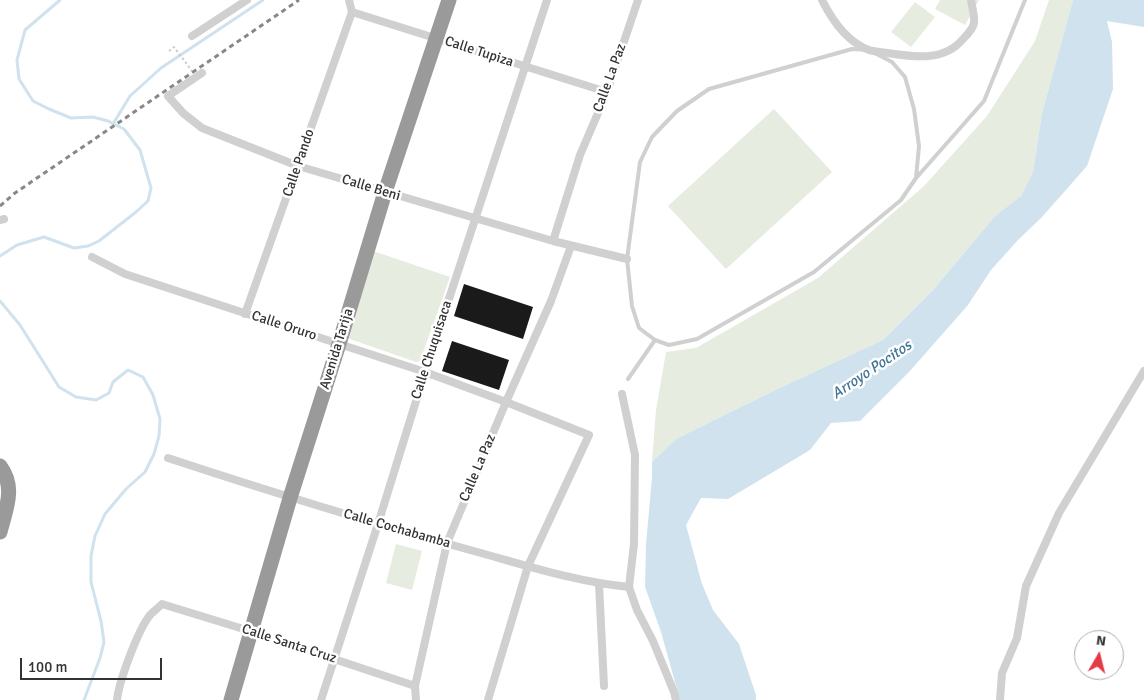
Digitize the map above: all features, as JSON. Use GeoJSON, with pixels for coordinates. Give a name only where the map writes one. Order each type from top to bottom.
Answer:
{"type":"FeatureCollection","features":[{"type":"Feature","properties":{"kind":"highway","name":"Avenida Tarija"},"geometry":{"type":"LineString","coordinates":[[231,700],[290,498],[340,344],[385,192],[449,0]]}},
{"type":"Feature","properties":{"kind":"highway"},"geometry":{"type":"LineString","coordinates":[[0,532],[10,496],[9,485],[1,467]]}},
{"type":"Feature","properties":{"kind":"street"},"geometry":{"type":"LineString","coordinates":[[192,36],[247,0]]}},
{"type":"Feature","properties":{"kind":"street"},"geometry":{"type":"LineString","coordinates":[[349,0],[352,12]]}},
{"type":"Feature","properties":{"kind":"street","name":"Calle Chuquisaca"},"geometry":{"type":"LineString","coordinates":[[321,700],[425,372],[547,0]]}},
{"type":"Feature","properties":{"kind":"street","name":"Calle La Paz"},"geometry":{"type":"LineString","coordinates":[[552,241],[580,155],[607,92],[638,0]]}},
{"type":"Feature","properties":{"kind":"street"},"geometry":{"type":"LineString","coordinates":[[822,0],[829,14],[840,28],[855,42],[869,50],[917,58],[944,53],[958,45],[968,34],[974,22],[971,0]]}},
{"type":"Feature","properties":{"kind":"street","name":"Calle Tupiza"},"geometry":{"type":"LineString","coordinates":[[352,12],[607,92]]}},
{"type":"Feature","properties":{"kind":"street","name":"Calle Pando"},"geometry":{"type":"LineString","coordinates":[[245,314],[352,12]]}},
{"type":"Feature","properties":{"kind":"street","name":"Calle Beni"},"geometry":{"type":"LineString","coordinates":[[202,73],[168,96],[183,113],[202,128],[298,166],[552,241],[627,259]]}},
{"type":"Feature","properties":{"kind":"street","name":"Calle La Paz"},"geometry":{"type":"LineString","coordinates":[[416,700],[415,686],[447,543],[551,301],[571,246]]}},
{"type":"Feature","properties":{"kind":"street","name":"Calle Oruro"},"geometry":{"type":"LineString","coordinates":[[92,258],[125,274],[425,372],[589,435],[528,566]]}},
{"type":"Feature","properties":{"kind":"street"},"geometry":{"type":"LineString","coordinates":[[1000,700],[1002,673],[1018,638],[1026,586],[1059,513],[1144,371]]}},
{"type":"Feature","properties":{"kind":"street"},"geometry":{"type":"LineString","coordinates":[[622,394],[635,455],[634,544],[629,587],[637,610],[653,640],[676,700]]}},
{"type":"Feature","properties":{"kind":"street","name":"Calle Cochabamba"},"geometry":{"type":"LineString","coordinates":[[168,458],[290,498],[528,566],[599,584],[629,587]]}},
{"type":"Feature","properties":{"kind":"street"},"geometry":{"type":"LineString","coordinates":[[488,700],[528,566]]}},
{"type":"Feature","properties":{"kind":"street"},"geometry":{"type":"LineString","coordinates":[[599,584],[604,686]]}},
{"type":"Feature","properties":{"kind":"street","name":"Calle Santa Cruz"},"geometry":{"type":"LineString","coordinates":[[117,700],[118,690],[135,645],[149,616],[162,604],[250,630],[415,686]]}},
{"type":"Feature","properties":{"kind":"street"},"geometry":{"type":"LineString","coordinates":[[410,700],[415,686]]}},
{"type":"Feature","properties":{"kind":"lane"},"geometry":{"type":"LineString","coordinates":[[916,178],[919,146],[914,109],[906,77],[892,62],[869,50],[852,49],[709,89],[676,111],[652,137],[640,162],[627,259],[632,306],[639,328],[655,340],[669,345],[698,339],[814,272],[901,200],[916,178],[984,101],[1025,0]]}},
{"type":"Feature","properties":{"kind":"lane"},"geometry":{"type":"LineString","coordinates":[[628,379],[655,340]]}},
{"type":"Feature","properties":{"kind":"path"},"geometry":{"type":"LineString","coordinates":[[169,51],[174,47],[191,69]]}},
{"type":"Feature","properties":{"kind":"shaded area"},"geometry":{"type":"Polygon","coordinates":[[[940,0],[979,0],[965,25],[935,9],[940,0]]]}},
{"type":"Feature","properties":{"kind":"shaded area"},"geometry":{"type":"Polygon","coordinates":[[[1049,0],[1073,0],[1042,113],[1033,172],[1021,196],[995,216],[933,290],[883,340],[676,439],[652,462],[656,410],[666,352],[696,348],[818,278],[924,186],[987,116],[1035,41],[1049,0]]]}},
{"type":"Feature","properties":{"kind":"shaded area"},"geometry":{"type":"Polygon","coordinates":[[[915,2],[935,17],[911,47],[891,32],[915,2]]]}},
{"type":"Feature","properties":{"kind":"shaded area"},"geometry":{"type":"Polygon","coordinates":[[[774,109],[832,172],[726,269],[668,206],[774,109]]]}},
{"type":"Feature","properties":{"kind":"shaded area"},"geometry":{"type":"Polygon","coordinates":[[[373,251],[450,277],[420,361],[416,362],[347,338],[373,251]]]}},
{"type":"Feature","properties":{"kind":"shaded area"},"geometry":{"type":"Polygon","coordinates":[[[396,544],[422,551],[412,590],[386,583],[396,544]]]}},
{"type":"Feature","properties":{"kind":"water","name":"Arroyo Pocitos"},"geometry":{"type":"Polygon","coordinates":[[[1073,0],[1144,0],[1144,27],[1107,21],[1112,42],[1113,89],[1087,166],[1042,217],[991,270],[968,305],[909,372],[860,421],[831,423],[810,450],[728,499],[701,498],[686,525],[702,584],[713,610],[739,644],[756,700],[680,700],[661,632],[645,587],[652,462],[676,439],[883,340],[933,290],[995,216],[1021,196],[1033,172],[1042,113],[1073,0]]]}},
{"type":"Feature","properties":{"kind":"building"},"geometry":{"type":"Polygon","coordinates":[[[464,284],[533,307],[523,339],[454,316],[464,284]]]}},
{"type":"Feature","properties":{"kind":"building"},"geometry":{"type":"Polygon","coordinates":[[[452,341],[509,360],[499,390],[442,371],[452,341]]]}},
{"type":"Feature","properties":{"kind":"waterway"},"geometry":{"type":"LineString","coordinates":[[0,256],[17,245],[44,237],[74,248],[88,246],[99,241],[148,201],[151,188],[140,150],[124,129],[108,121],[93,117],[71,118],[49,109],[33,101],[19,79],[17,60],[25,30],[60,0]]}},
{"type":"Feature","properties":{"kind":"waterway"},"geometry":{"type":"LineString","coordinates":[[113,124],[130,96],[161,68],[263,0]]}},
{"type":"Feature","properties":{"kind":"waterway"},"geometry":{"type":"LineString","coordinates":[[0,301],[20,325],[59,387],[76,397],[96,400],[109,393],[113,382],[128,370],[143,377],[153,395],[160,419],[159,436],[154,454],[145,472],[126,489],[105,514],[95,536],[91,556],[91,582],[101,621],[104,642],[84,700]]}},
{"type":"Feature","properties":{"kind":"railway"},"geometry":{"type":"LineString","coordinates":[[0,206],[15,193],[299,0]]}}]}
